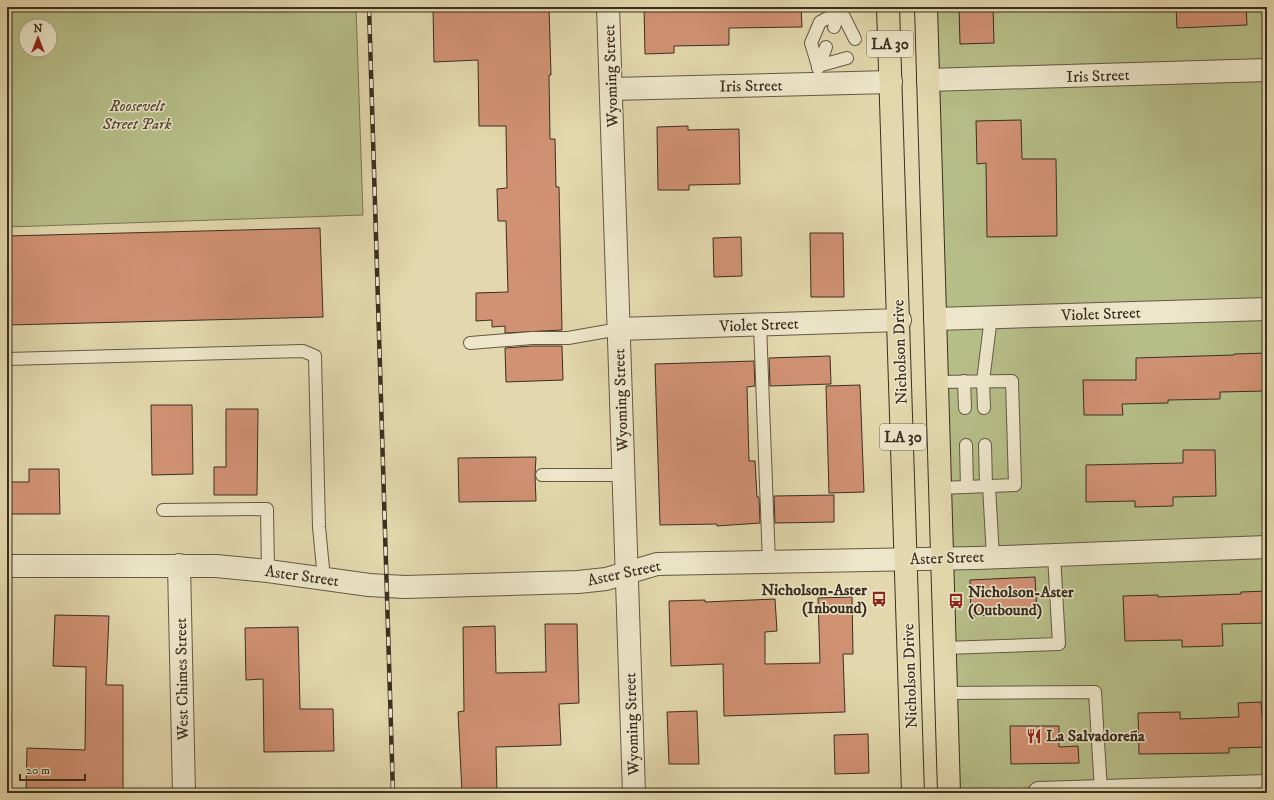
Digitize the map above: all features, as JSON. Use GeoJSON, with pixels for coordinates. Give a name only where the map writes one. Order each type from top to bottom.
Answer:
{"type":"FeatureCollection","features":[{"type":"Feature","properties":{"kind":"main road","name":"Nicholson Drive"},"geometry":{"type":"LineString","coordinates":[[888,7],[900,320],[913,793]]}},
{"type":"Feature","properties":{"kind":"main road","name":"LA 30"},"geometry":{"type":"LineString","coordinates":[[925,11],[949,793]]}},
{"type":"Feature","properties":{"kind":"street","name":"Wyoming Street"},"geometry":{"type":"LineString","coordinates":[[608,7],[612,89],[634,793]]}},
{"type":"Feature","properties":{"kind":"street","name":"Iris Street"},"geometry":{"type":"LineString","coordinates":[[928,80],[1267,70]]}},
{"type":"Feature","properties":{"kind":"street","name":"Iris Street"},"geometry":{"type":"LineString","coordinates":[[612,89],[817,75],[891,82]]}},
{"type":"Feature","properties":{"kind":"street","name":"Violet Street"},"geometry":{"type":"LineString","coordinates":[[935,319],[1267,309]]}},
{"type":"Feature","properties":{"kind":"street","name":"Violet Street"},"geometry":{"type":"LineString","coordinates":[[619,329],[900,320]]}},
{"type":"Feature","properties":{"kind":"street","name":"Aster Street"},"geometry":{"type":"LineString","coordinates":[[7,566],[179,565],[268,571],[369,585],[405,587],[578,582],[606,579],[657,564],[942,559],[1267,547]]}},
{"type":"Feature","properties":{"kind":"street","name":"West Chimes Street"},"geometry":{"type":"LineString","coordinates":[[179,565],[184,793]]}},
{"type":"Feature","properties":{"kind":"street"},"geometry":{"type":"LineString","coordinates":[[1039,793],[1267,786]]}},
{"type":"Feature","properties":{"kind":"lane"},"geometry":{"type":"LineString","coordinates":[[834,27],[841,9]]}},
{"type":"Feature","properties":{"kind":"lane"},"geometry":{"type":"LineString","coordinates":[[841,9],[856,39]]}},
{"type":"Feature","properties":{"kind":"lane"},"geometry":{"type":"LineString","coordinates":[[817,75],[811,43],[820,22],[841,9]]}},
{"type":"Feature","properties":{"kind":"lane"},"geometry":{"type":"LineString","coordinates":[[817,75],[826,47]]}},
{"type":"Feature","properties":{"kind":"lane"},"geometry":{"type":"LineString","coordinates":[[817,75],[847,58]]}},
{"type":"Feature","properties":{"kind":"lane"},"geometry":{"type":"LineString","coordinates":[[984,408],[983,381],[991,317]]}},
{"type":"Feature","properties":{"kind":"lane"},"geometry":{"type":"LineString","coordinates":[[760,325],[769,563]]}},
{"type":"Feature","properties":{"kind":"lane"},"geometry":{"type":"LineString","coordinates":[[470,343],[532,338],[568,338],[619,329]]}},
{"type":"Feature","properties":{"kind":"lane"},"geometry":{"type":"LineString","coordinates":[[7,359],[303,351],[315,356],[320,527],[324,579]]}},
{"type":"Feature","properties":{"kind":"lane"},"geometry":{"type":"LineString","coordinates":[[964,381],[964,408]]}},
{"type":"Feature","properties":{"kind":"lane"},"geometry":{"type":"LineString","coordinates":[[937,382],[1012,381],[1015,485],[940,488]]}},
{"type":"Feature","properties":{"kind":"lane"},"geometry":{"type":"LineString","coordinates":[[966,445],[967,487]]}},
{"type":"Feature","properties":{"kind":"lane"},"geometry":{"type":"LineString","coordinates":[[985,445],[993,557]]}},
{"type":"Feature","properties":{"kind":"lane"},"geometry":{"type":"LineString","coordinates":[[542,475],[624,475]]}},
{"type":"Feature","properties":{"kind":"lane"},"geometry":{"type":"LineString","coordinates":[[163,510],[267,509],[268,571]]}},
{"type":"Feature","properties":{"kind":"lane"},"geometry":{"type":"LineString","coordinates":[[945,648],[1059,644],[1054,555]]}},
{"type":"Feature","properties":{"kind":"lane"},"geometry":{"type":"LineString","coordinates":[[946,694],[1095,692],[1101,791]]}},
{"type":"Feature","properties":{"kind":"green space","name":"Roosevelt Street Park"},"geometry":{"type":"Polygon","coordinates":[[[7,7],[356,7],[363,215],[7,227],[7,7]]]}},
{"type":"Feature","properties":{"kind":"green space"},"geometry":{"type":"Polygon","coordinates":[[[925,7],[1267,7],[1267,793],[949,793],[925,7]]]}},
{"type":"Feature","properties":{"kind":"building"},"geometry":{"type":"Polygon","coordinates":[[[433,7],[549,7],[551,75],[549,75],[550,139],[555,139],[556,187],[559,187],[562,330],[505,333],[505,326],[492,327],[492,320],[476,321],[476,293],[508,292],[506,221],[498,221],[497,189],[507,188],[506,126],[479,126],[478,60],[434,62],[433,7]]]}},
{"type":"Feature","properties":{"kind":"building"},"geometry":{"type":"Polygon","coordinates":[[[644,7],[801,7],[802,27],[729,28],[729,45],[674,46],[674,53],[645,54],[644,7]]]}},
{"type":"Feature","properties":{"kind":"building"},"geometry":{"type":"Polygon","coordinates":[[[959,7],[993,7],[994,43],[960,44],[959,7]]]}},
{"type":"Feature","properties":{"kind":"building"},"geometry":{"type":"Polygon","coordinates":[[[1176,7],[1246,7],[1247,25],[1177,28],[1176,7]]]}},
{"type":"Feature","properties":{"kind":"building"},"geometry":{"type":"Polygon","coordinates":[[[1021,120],[1022,159],[1056,159],[1057,236],[987,237],[986,163],[977,164],[976,121],[1021,120]]]}},
{"type":"Feature","properties":{"kind":"building"},"geometry":{"type":"Polygon","coordinates":[[[688,126],[688,130],[739,129],[740,184],[689,185],[689,190],[658,190],[657,127],[688,126]]]}},
{"type":"Feature","properties":{"kind":"building"},"geometry":{"type":"Polygon","coordinates":[[[320,228],[323,317],[9,325],[7,236],[320,228]]]}},
{"type":"Feature","properties":{"kind":"building"},"geometry":{"type":"Polygon","coordinates":[[[810,233],[843,233],[844,297],[811,297],[810,233]]]}},
{"type":"Feature","properties":{"kind":"building"},"geometry":{"type":"Polygon","coordinates":[[[741,237],[742,276],[714,277],[713,238],[741,237]]]}},
{"type":"Feature","properties":{"kind":"building"},"geometry":{"type":"Polygon","coordinates":[[[562,346],[563,380],[506,382],[505,348],[562,346]]]}},
{"type":"Feature","properties":{"kind":"building"},"geometry":{"type":"Polygon","coordinates":[[[1267,353],[1267,391],[1220,392],[1220,399],[1168,400],[1168,403],[1122,404],[1123,415],[1084,415],[1083,380],[1136,380],[1136,358],[1267,353]]]}},
{"type":"Feature","properties":{"kind":"building"},"geometry":{"type":"Polygon","coordinates":[[[830,356],[831,384],[770,386],[769,358],[830,356]]]}},
{"type":"Feature","properties":{"kind":"building"},"geometry":{"type":"Polygon","coordinates":[[[754,361],[755,386],[747,387],[749,461],[755,461],[760,523],[717,526],[717,524],[660,525],[655,364],[754,361]]]}},
{"type":"Feature","properties":{"kind":"building"},"geometry":{"type":"Polygon","coordinates":[[[860,385],[864,492],[829,493],[826,386],[860,385]]]}},
{"type":"Feature","properties":{"kind":"building"},"geometry":{"type":"Polygon","coordinates":[[[151,405],[192,405],[193,474],[152,475],[151,405]]]}},
{"type":"Feature","properties":{"kind":"building"},"geometry":{"type":"Polygon","coordinates":[[[226,409],[258,409],[257,495],[214,495],[214,467],[226,467],[226,409]]]}},
{"type":"Feature","properties":{"kind":"building"},"geometry":{"type":"Polygon","coordinates":[[[1183,450],[1215,450],[1216,496],[1173,497],[1173,506],[1135,507],[1135,501],[1086,502],[1086,465],[1183,463],[1183,450]]]}},
{"type":"Feature","properties":{"kind":"building"},"geometry":{"type":"Polygon","coordinates":[[[536,457],[536,501],[459,502],[458,458],[536,457]]]}},
{"type":"Feature","properties":{"kind":"building"},"geometry":{"type":"Polygon","coordinates":[[[29,469],[59,469],[60,514],[7,514],[7,482],[29,482],[29,469]]]}},
{"type":"Feature","properties":{"kind":"building"},"geometry":{"type":"Polygon","coordinates":[[[834,495],[834,522],[775,523],[774,496],[834,495]]]}},
{"type":"Feature","properties":{"kind":"building"},"geometry":{"type":"Polygon","coordinates":[[[1035,577],[1037,613],[971,616],[970,580],[1035,577]]]}},
{"type":"Feature","properties":{"kind":"building"},"geometry":{"type":"Polygon","coordinates":[[[1267,591],[1267,623],[1222,624],[1223,646],[1182,647],[1182,640],[1125,641],[1123,596],[1158,595],[1158,597],[1241,594],[1241,592],[1267,591]]]}},
{"type":"Feature","properties":{"kind":"building"},"geometry":{"type":"Polygon","coordinates":[[[852,597],[853,654],[843,654],[845,712],[724,716],[723,664],[671,666],[669,601],[705,600],[705,602],[775,599],[777,631],[765,632],[765,664],[820,663],[818,598],[852,597]]]}},
{"type":"Feature","properties":{"kind":"building"},"geometry":{"type":"Polygon","coordinates":[[[55,615],[109,616],[106,685],[123,685],[123,792],[26,793],[27,748],[85,750],[86,667],[53,666],[55,615]]]}},
{"type":"Feature","properties":{"kind":"building"},"geometry":{"type":"Polygon","coordinates":[[[545,624],[577,624],[579,703],[559,704],[561,745],[496,747],[497,793],[462,793],[458,712],[464,711],[463,627],[495,626],[496,673],[546,672],[545,624]]]}},
{"type":"Feature","properties":{"kind":"building"},"geometry":{"type":"Polygon","coordinates":[[[298,627],[300,709],[333,709],[334,751],[264,752],[263,679],[246,680],[245,628],[298,627]]]}},
{"type":"Feature","properties":{"kind":"building"},"geometry":{"type":"Polygon","coordinates":[[[1261,702],[1262,717],[1267,717],[1267,747],[1229,748],[1229,753],[1139,754],[1138,713],[1180,712],[1180,719],[1239,717],[1238,703],[1261,702]]]}},
{"type":"Feature","properties":{"kind":"building"},"geometry":{"type":"Polygon","coordinates":[[[697,711],[699,764],[669,764],[667,712],[697,711]]]}},
{"type":"Feature","properties":{"kind":"building","name":"La Salvadoreña"},"geometry":{"type":"Polygon","coordinates":[[[1010,726],[1059,726],[1059,747],[1078,746],[1079,763],[1011,764],[1010,726]]]}},
{"type":"Feature","properties":{"kind":"building"},"geometry":{"type":"Polygon","coordinates":[[[868,734],[869,773],[835,774],[834,735],[868,734]]]}},
{"type":"Feature","properties":{"kind":"railway"},"geometry":{"type":"LineString","coordinates":[[369,7],[393,793]]}},
{"type":"Feature","properties":{"kind":"place","name":"Nicholson-Aster (Inbound)"},"geometry":{"type":"Point","coordinates":[879,599]}},
{"type":"Feature","properties":{"kind":"place","name":"Nicholson-Aster (Outbound)"},"geometry":{"type":"Point","coordinates":[956,601]}},
{"type":"Feature","properties":{"kind":"place","name":"La Salvadoreña"},"geometry":{"type":"Point","coordinates":[1034,736]}}]}
